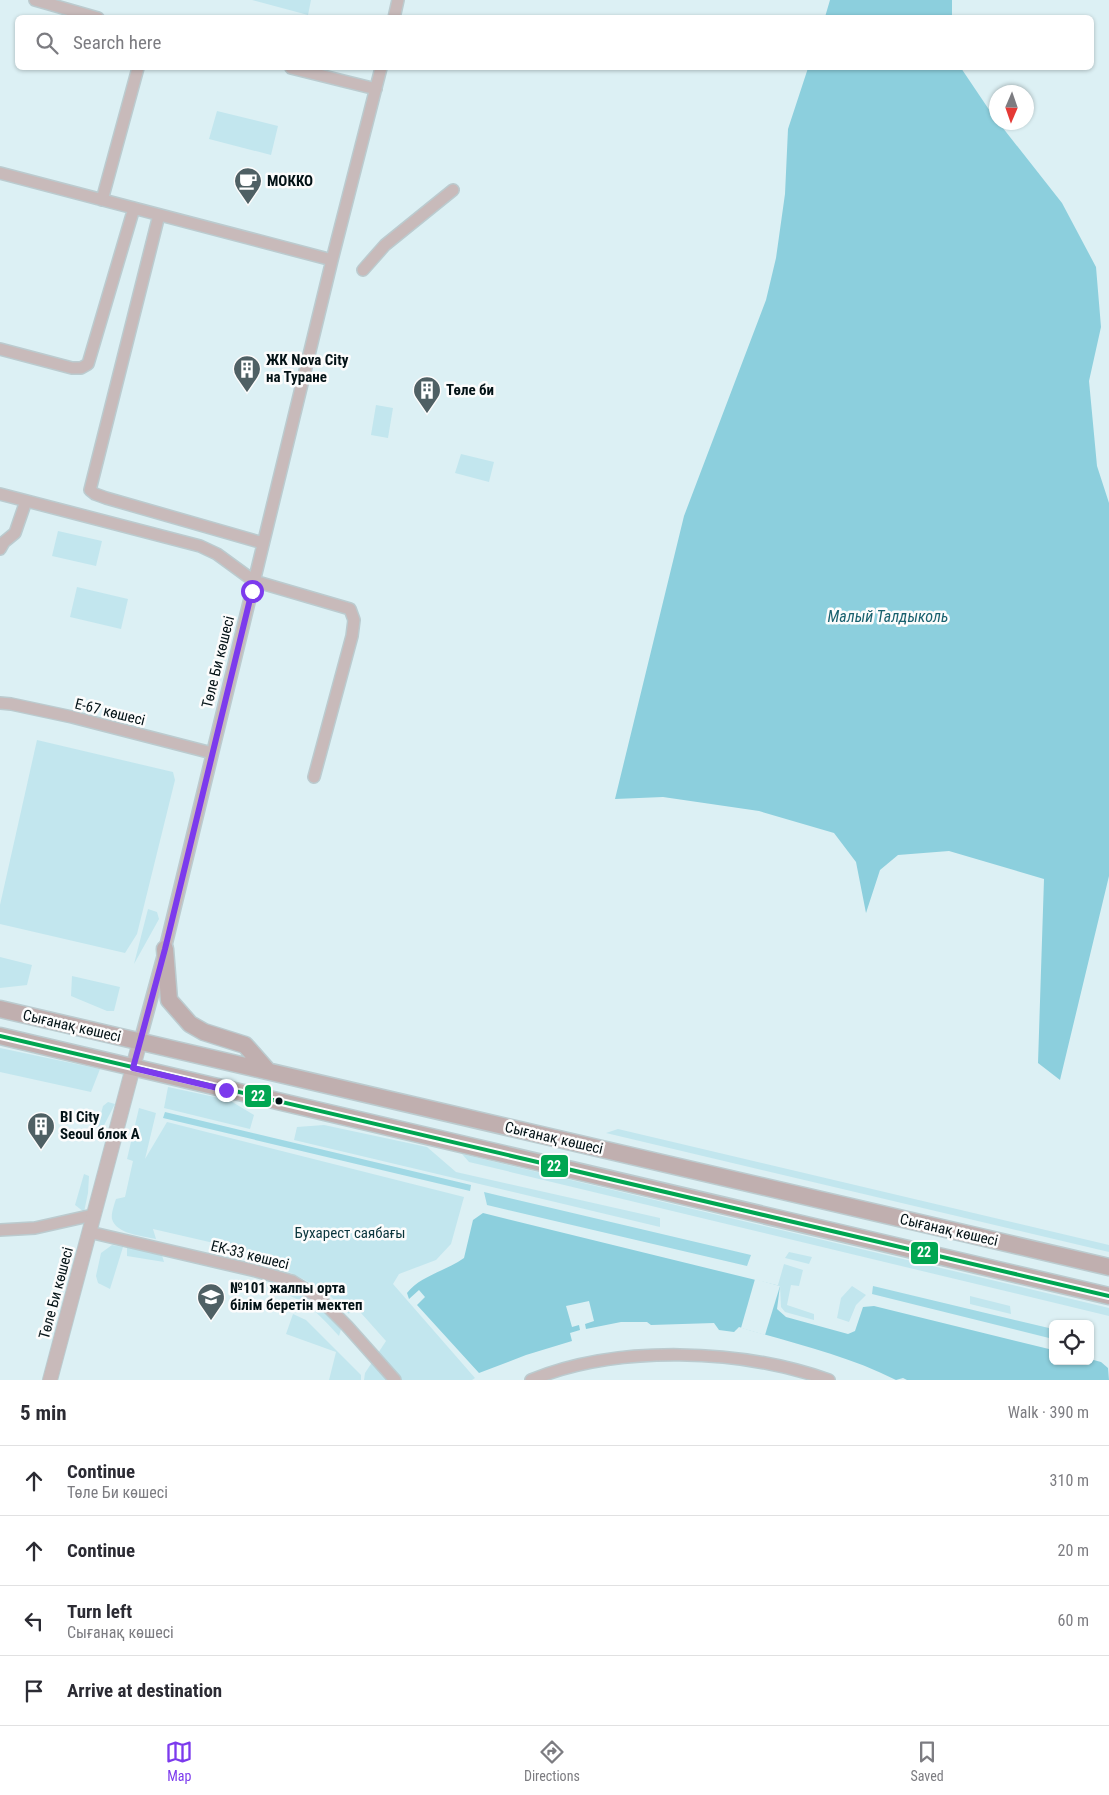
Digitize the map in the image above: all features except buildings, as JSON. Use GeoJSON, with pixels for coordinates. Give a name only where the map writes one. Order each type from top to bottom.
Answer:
{"type":"FeatureCollection","features":[{"type":"Feature","properties":{"kind":"main road"},"geometry":{"type":"LineString","coordinates":[[165,949],[169,1000],[190,1024],[204,1032],[245,1045],[268,1071]]}},
{"type":"Feature","properties":{"kind":"main road","name":"Сығанақ көшесі"},"geometry":{"type":"LineString","coordinates":[[0,1009],[1109,1267]]}},
{"type":"Feature","properties":{"kind":"main road","name":"Сығанақ көшесі"},"geometry":{"type":"LineString","coordinates":[[0,1036],[1109,1296]]}},
{"type":"Feature","properties":{"kind":"street"},"geometry":{"type":"LineString","coordinates":[[35,0],[88,15]]}},
{"type":"Feature","properties":{"kind":"street"},"geometry":{"type":"LineString","coordinates":[[395,15],[398,0]]}},
{"type":"Feature","properties":{"kind":"street"},"geometry":{"type":"LineString","coordinates":[[102,200],[137,70]]}},
{"type":"Feature","properties":{"kind":"street"},"geometry":{"type":"LineString","coordinates":[[299,70],[376,89]]}},
{"type":"Feature","properties":{"kind":"street","name":"Төле Би көшесі"},"geometry":{"type":"LineString","coordinates":[[50,1380],[165,949],[332,260],[381,70]]}},
{"type":"Feature","properties":{"kind":"street"},"geometry":{"type":"LineString","coordinates":[[0,173],[332,260]]}},
{"type":"Feature","properties":{"kind":"street"},"geometry":{"type":"LineString","coordinates":[[363,270],[385,245],[453,190]]}},
{"type":"Feature","properties":{"kind":"street"},"geometry":{"type":"LineString","coordinates":[[0,349],[72,368],[81,368],[88,364],[134,208]]}},
{"type":"Feature","properties":{"kind":"street"},"geometry":{"type":"LineString","coordinates":[[159,215],[90,490],[106,498],[263,543]]}},
{"type":"Feature","properties":{"kind":"street"},"geometry":{"type":"LineString","coordinates":[[0,494],[200,546],[217,554],[254,581],[350,609],[354,620],[352,636],[314,777]]}},
{"type":"Feature","properties":{"kind":"street"},"geometry":{"type":"LineString","coordinates":[[0,549],[4,542],[15,533],[26,501]]}},
{"type":"Feature","properties":{"kind":"street","name":"Е-67 көшесі"},"geometry":{"type":"LineString","coordinates":[[0,703],[72,717],[212,753]]}},
{"type":"Feature","properties":{"kind":"street"},"geometry":{"type":"LineString","coordinates":[[0,1230],[35,1228],[95,1209]]}},
{"type":"Feature","properties":{"kind":"street","name":"ЕК-33 көшесі"},"geometry":{"type":"LineString","coordinates":[[89,1232],[292,1281],[318,1297],[347,1326],[395,1380]]}},
{"type":"Feature","properties":{"kind":"street"},"geometry":{"type":"LineString","coordinates":[[531,1380],[588,1364],[657,1356],[698,1355],[760,1361],[802,1370],[829,1380]]}},
{"type":"Feature","properties":{"kind":"green space"},"geometry":{"type":"Polygon","coordinates":[[[252,0],[311,0],[308,15],[252,0]]]}},
{"type":"Feature","properties":{"kind":"green space"},"geometry":{"type":"Polygon","coordinates":[[[217,111],[278,126],[271,155],[209,139],[217,111]]]}},
{"type":"Feature","properties":{"kind":"green space"},"geometry":{"type":"Polygon","coordinates":[[[376,405],[393,408],[388,438],[371,435],[376,405]]]}},
{"type":"Feature","properties":{"kind":"green space"},"geometry":{"type":"Polygon","coordinates":[[[461,454],[494,462],[489,482],[455,473],[461,454]]]}},
{"type":"Feature","properties":{"kind":"green space"},"geometry":{"type":"Polygon","coordinates":[[[58,531],[102,541],[96,566],[52,556],[58,531]]]}},
{"type":"Feature","properties":{"kind":"green space"},"geometry":{"type":"Polygon","coordinates":[[[77,587],[128,599],[121,629],[70,617],[77,587]]]}},
{"type":"Feature","properties":{"kind":"green space"},"geometry":{"type":"Polygon","coordinates":[[[37,740],[173,772],[175,780],[137,934],[125,953],[0,924],[0,905],[37,740]]]}},
{"type":"Feature","properties":{"kind":"green space"},"geometry":{"type":"Polygon","coordinates":[[[148,909],[157,912],[159,919],[134,964],[148,909]]]}},
{"type":"Feature","properties":{"kind":"green space"},"geometry":{"type":"Polygon","coordinates":[[[0,957],[32,965],[27,985],[0,988],[0,957]]]}},
{"type":"Feature","properties":{"kind":"green space"},"geometry":{"type":"Polygon","coordinates":[[[72,976],[120,987],[114,1011],[107,1011],[71,996],[72,976]]]}},
{"type":"Feature","properties":{"kind":"green space"},"geometry":{"type":"Polygon","coordinates":[[[0,1048],[100,1069],[91,1092],[0,1072],[0,1048]]]}},
{"type":"Feature","properties":{"kind":"green space"},"geometry":{"type":"Polygon","coordinates":[[[168,1087],[229,1100],[254,1115],[250,1129],[164,1108],[168,1087]]]}},
{"type":"Feature","properties":{"kind":"green space"},"geometry":{"type":"Polygon","coordinates":[[[108,1102],[115,1104],[101,1131],[97,1129],[103,1106],[108,1102]]]}},
{"type":"Feature","properties":{"kind":"green space","name":"Бухарест саябағы"},"geometry":{"type":"Polygon","coordinates":[[[139,1108],[156,1113],[145,1159],[167,1122],[464,1197],[451,1244],[436,1260],[399,1274],[393,1284],[475,1378],[472,1380],[364,1380],[365,1373],[386,1341],[353,1304],[349,1314],[324,1290],[291,1273],[264,1266],[261,1254],[153,1229],[156,1239],[131,1234],[119,1228],[112,1219],[112,1212],[116,1199],[125,1197],[133,1161],[127,1159],[139,1108]]]}},
{"type":"Feature","properties":{"kind":"green space"},"geometry":{"type":"Polygon","coordinates":[[[324,1125],[427,1147],[456,1172],[660,1218],[660,1227],[294,1140],[297,1127],[324,1125]]]}},
{"type":"Feature","properties":{"kind":"green space"},"geometry":{"type":"Polygon","coordinates":[[[618,1129],[1109,1245],[1109,1252],[606,1133],[618,1129]]]}},
{"type":"Feature","properties":{"kind":"green space"},"geometry":{"type":"Polygon","coordinates":[[[462,1154],[1109,1308],[1109,1316],[469,1162],[462,1154]]]}},
{"type":"Feature","properties":{"kind":"green space"},"geometry":{"type":"Polygon","coordinates":[[[84,1174],[89,1176],[84,1212],[75,1205],[84,1174]]]}},
{"type":"Feature","properties":{"kind":"green space"},"geometry":{"type":"Polygon","coordinates":[[[112,1245],[123,1247],[110,1289],[98,1283],[96,1276],[101,1253],[112,1245]]]}},
{"type":"Feature","properties":{"kind":"green space"},"geometry":{"type":"Polygon","coordinates":[[[127,1245],[161,1252],[164,1262],[127,1256],[127,1245]]]}},
{"type":"Feature","properties":{"kind":"green space"},"geometry":{"type":"Polygon","coordinates":[[[789,1252],[812,1257],[809,1264],[785,1258],[789,1252]]]}},
{"type":"Feature","properties":{"kind":"green space"},"geometry":{"type":"Polygon","coordinates":[[[784,1264],[803,1270],[799,1286],[791,1285],[787,1305],[814,1314],[814,1320],[785,1312],[781,1307],[780,1286],[778,1285],[784,1264]]]}},
{"type":"Feature","properties":{"kind":"green space"},"geometry":{"type":"Polygon","coordinates":[[[270,1280],[315,1301],[342,1326],[339,1336],[310,1307],[294,1297],[272,1289],[270,1280]]]}},
{"type":"Feature","properties":{"kind":"green space"},"geometry":{"type":"Polygon","coordinates":[[[852,1286],[866,1295],[856,1305],[849,1322],[837,1318],[841,1298],[852,1286]]]}},
{"type":"Feature","properties":{"kind":"green space"},"geometry":{"type":"Polygon","coordinates":[[[970,1296],[1010,1306],[1011,1314],[970,1304],[970,1296]]]}},
{"type":"Feature","properties":{"kind":"green space"},"geometry":{"type":"Polygon","coordinates":[[[293,1314],[306,1320],[361,1375],[361,1380],[329,1380],[336,1352],[286,1334],[293,1314]]]}},
{"type":"Feature","properties":{"kind":"shaded area"},"geometry":{"type":"Polygon","coordinates":[[[165,1112],[471,1185],[470,1191],[163,1118],[165,1112]]]}},
{"type":"Feature","properties":{"kind":"shaded area"},"geometry":{"type":"Polygon","coordinates":[[[484,1192],[751,1255],[747,1266],[487,1205],[484,1192]]]}},
{"type":"Feature","properties":{"kind":"shaded area"},"geometry":{"type":"Polygon","coordinates":[[[873,1286],[1049,1328],[1049,1338],[872,1294],[873,1286]]]}},
{"type":"Feature","properties":{"kind":"water"},"geometry":{"type":"Polygon","coordinates":[[[830,0],[952,0],[952,15],[826,15],[830,0]]]}},
{"type":"Feature","properties":{"kind":"water","name":"Малый Талдыколь"},"geometry":{"type":"Polygon","coordinates":[[[807,70],[962,70],[989,110],[989,130],[1005,130],[1062,203],[1096,267],[1101,327],[1089,381],[1097,466],[1109,503],[1109,876],[1060,1080],[1038,1063],[1044,879],[949,851],[898,855],[880,870],[866,913],[856,862],[834,833],[759,811],[663,797],[615,799],[684,516],[766,300],[776,258],[785,194],[788,129],[807,70]]]}},
{"type":"Feature","properties":{"kind":"water"},"geometry":{"type":"Polygon","coordinates":[[[483,1213],[780,1286],[777,1309],[786,1317],[848,1334],[855,1331],[863,1307],[874,1306],[1049,1349],[1049,1365],[1094,1365],[1094,1360],[1101,1362],[1108,1368],[1109,1380],[907,1380],[903,1378],[896,1380],[839,1356],[739,1327],[734,1332],[719,1330],[714,1323],[651,1325],[647,1322],[621,1322],[586,1329],[585,1324],[594,1321],[589,1301],[566,1306],[572,1327],[579,1325],[580,1330],[570,1333],[572,1341],[526,1355],[479,1373],[417,1305],[425,1297],[419,1290],[409,1299],[407,1293],[419,1282],[464,1258],[473,1220],[483,1213]]]}},
{"type":"Feature","properties":{"kind":"pier"},"geometry":{"type":"Polygon","coordinates":[[[755,1279],[780,1286],[765,1335],[741,1328],[755,1279]]]}},
{"type":"Feature","properties":{"kind":"transit line","name":"22"},"geometry":{"type":"LineString","coordinates":[[0,1036],[1109,1296]]}},
{"type":"Feature","properties":{"kind":"place","name":"МОККО"},"geometry":{"type":"Point","coordinates":[248,205]}},
{"type":"Feature","properties":{"kind":"place","name":"ЖК Nova City на Туране"},"geometry":{"type":"Point","coordinates":[247,393]}},
{"type":"Feature","properties":{"kind":"place","name":"Төле би"},"geometry":{"type":"Point","coordinates":[427,414]}},
{"type":"Feature","properties":{"kind":"place","name":"BI City Seoul блок A"},"geometry":{"type":"Point","coordinates":[41,1150]}},
{"type":"Feature","properties":{"kind":"place","name":"№101 жалпы орта білім беретін мектеп"},"geometry":{"type":"Point","coordinates":[211,1321]}},
{"type":"Feature","properties":{"kind":"route"},"geometry":{"type":"LineString","coordinates":[[226,1090],[133,1068],[165,949],[252,591]]}}]}
